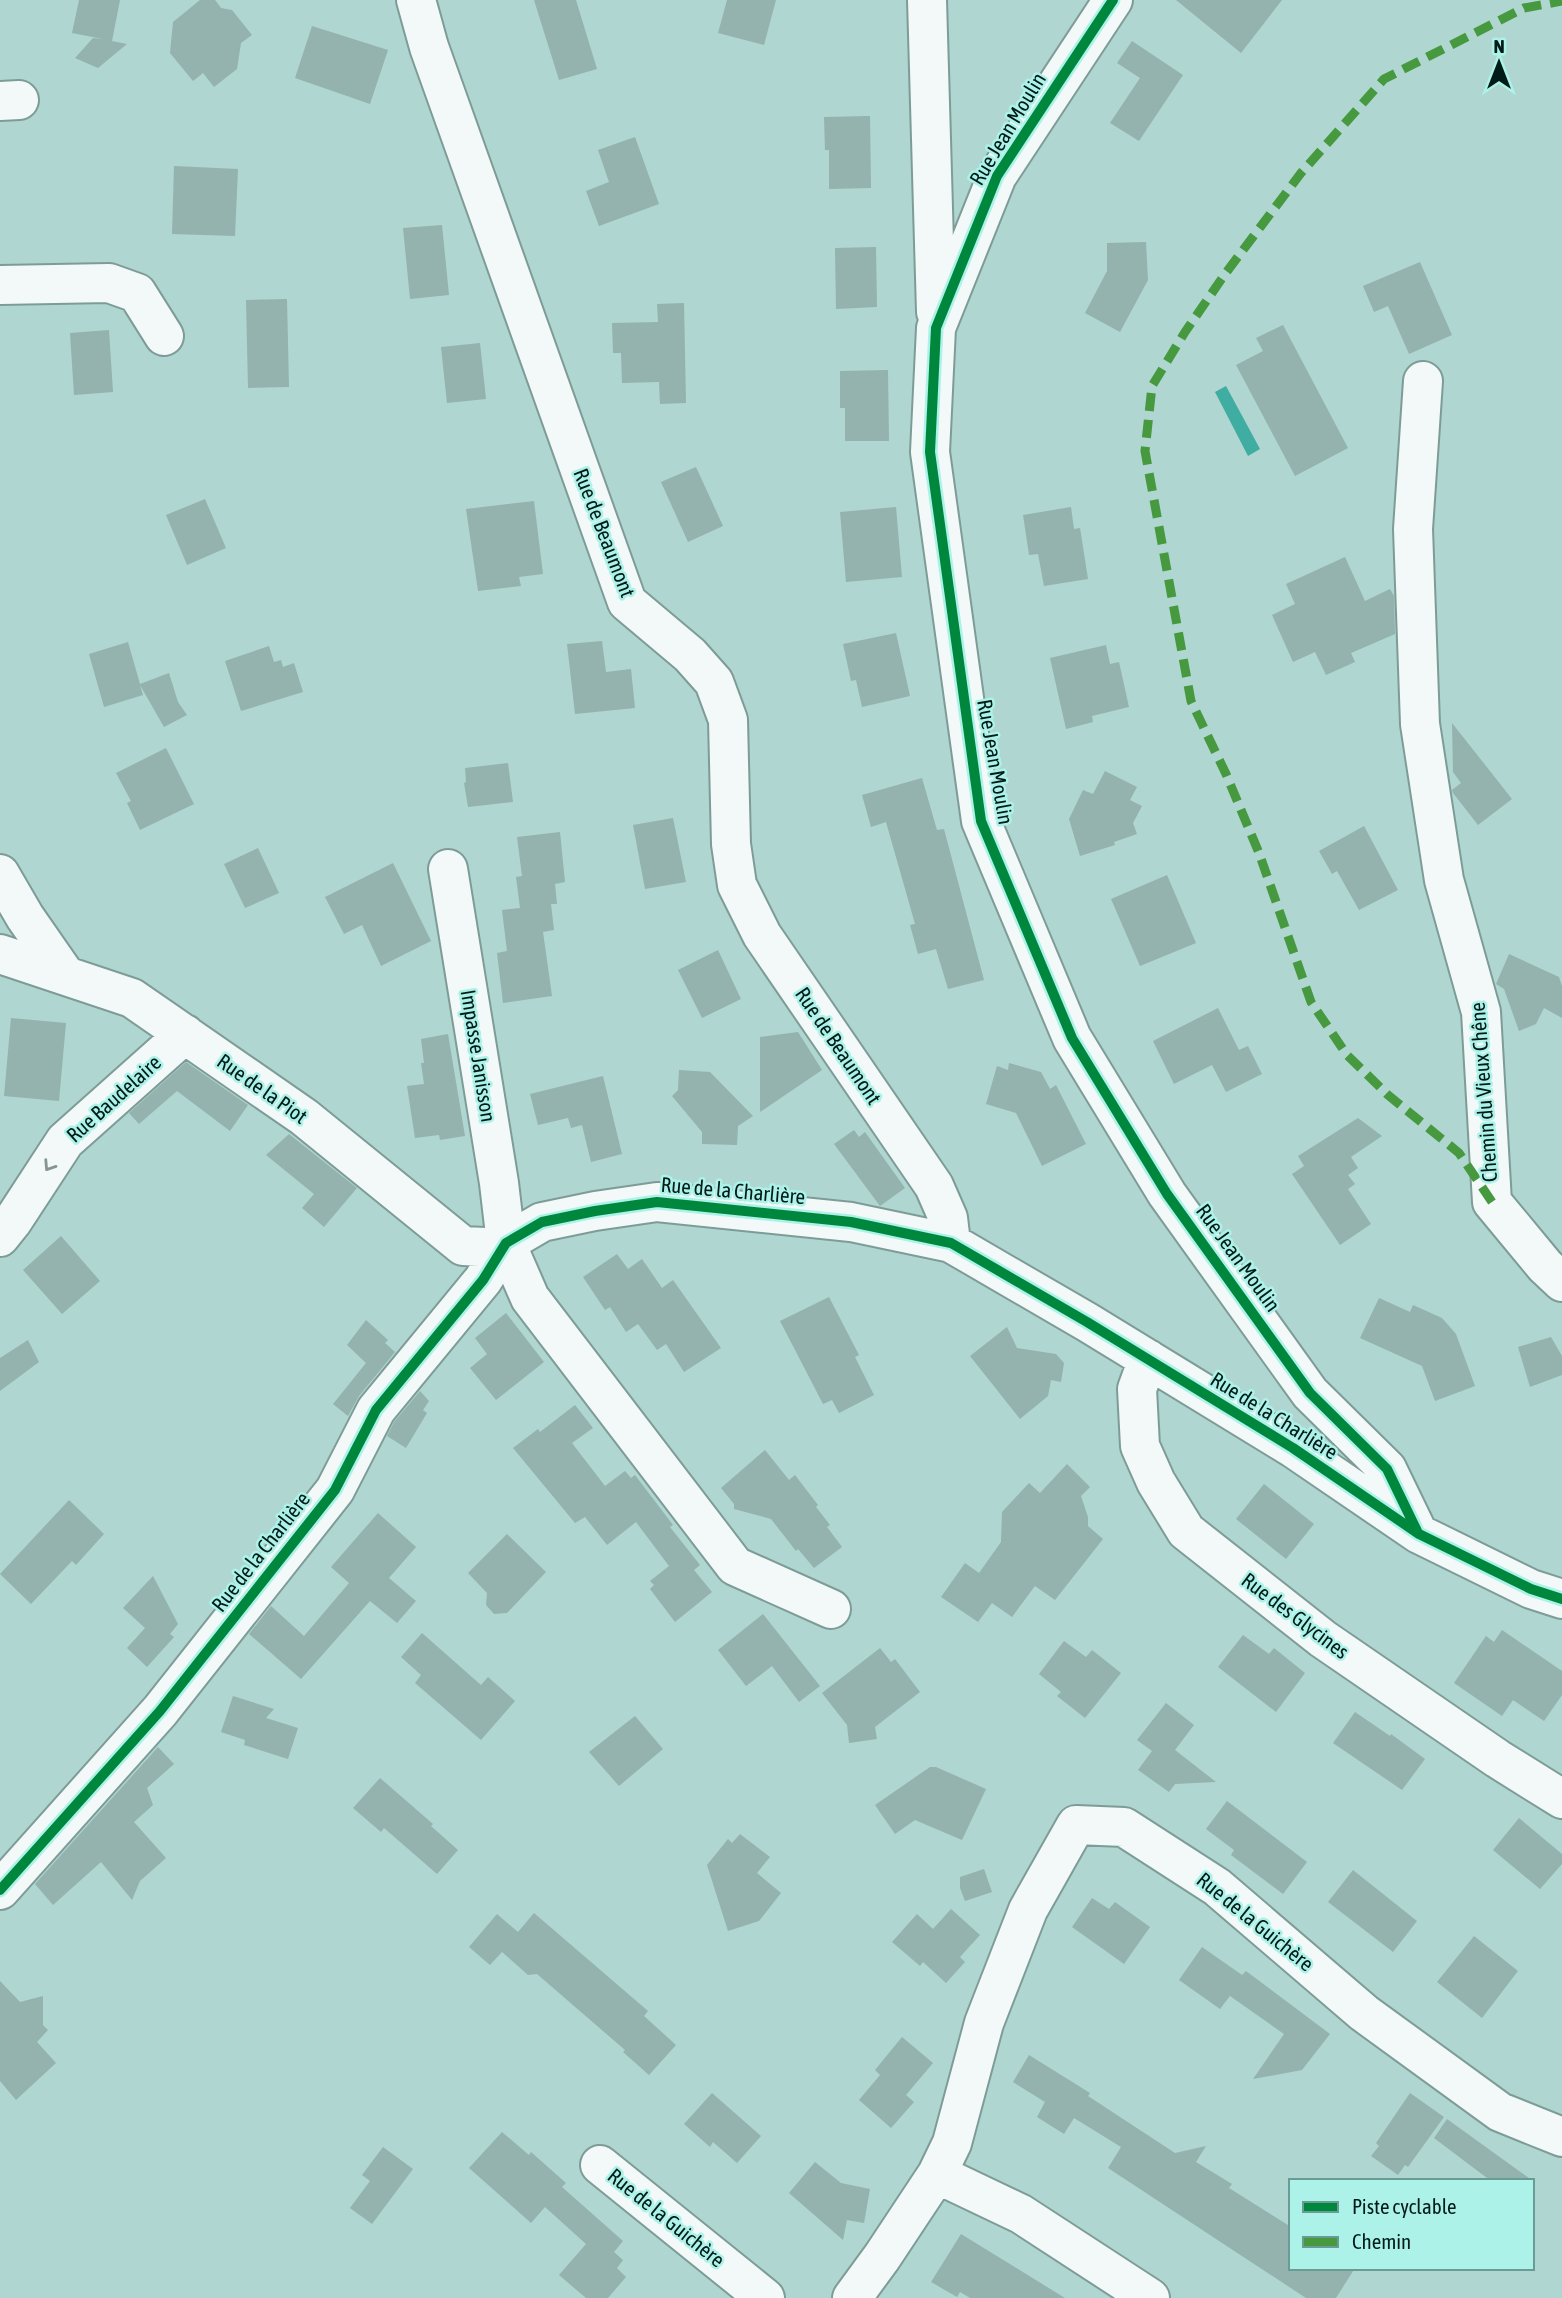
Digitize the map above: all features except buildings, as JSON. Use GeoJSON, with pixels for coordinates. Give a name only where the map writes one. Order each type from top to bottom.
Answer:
{"type":"FeatureCollection","features":[{"type":"Feature","properties":{"kind":"street","name":"Rue de Beaumont"},"geometry":{"type":"LineString","coordinates":[[416,0],[429,47],[626,601],[690,655],[714,682],[728,720],[731,844],[737,885],[762,935],[934,1186],[948,1217],[951,1243]]}},
{"type":"Feature","properties":{"kind":"street","name":"Rue Jean Moulin"},"geometry":{"type":"LineString","coordinates":[[927,0],[936,328],[930,452],[981,821],[1072,1038],[1167,1194],[1310,1392],[1387,1469],[1419,1534]]}},
{"type":"Feature","properties":{"kind":"street","name":"Rue Jean Moulin"},"geometry":{"type":"LineString","coordinates":[[936,328],[997,176],[1113,0]]}},
{"type":"Feature","properties":{"kind":"street"},"geometry":{"type":"LineString","coordinates":[[0,285],[108,283],[137,293],[164,336]]}},
{"type":"Feature","properties":{"kind":"street","name":"Chemin du Vieux Chêne"},"geometry":{"type":"LineString","coordinates":[[1423,381],[1413,529],[1420,724],[1444,880],[1482,1012],[1492,1202],[1545,1266],[1562,1282]]}},
{"type":"Feature","properties":{"kind":"street","name":"Impasse Janisson"},"geometry":{"type":"LineString","coordinates":[[448,869],[499,1183],[506,1243],[530,1298],[735,1566],[831,1609]]}},
{"type":"Feature","properties":{"kind":"street"},"geometry":{"type":"LineString","coordinates":[[0,874],[25,917],[66,976]]}},
{"type":"Feature","properties":{"kind":"street","name":"Rue de la Piot"},"geometry":{"type":"LineString","coordinates":[[0,954],[132,998],[304,1117],[463,1246],[485,1247],[506,1243]]}},
{"type":"Feature","properties":{"kind":"street","name":"Rue Baudelaire"},"geometry":{"type":"LineString","coordinates":[[0,1237],[65,1141],[185,1034]]}},
{"type":"Feature","properties":{"kind":"street","name":"Rue de la Charlière"},"geometry":{"type":"LineString","coordinates":[[0,1890],[160,1711],[335,1490],[376,1410],[483,1280],[506,1243],[542,1222],[657,1202],[851,1222],[951,1243],[1293,1448],[1419,1534],[1531,1589],[1562,1599]]}},
{"type":"Feature","properties":{"kind":"street","name":"Rue des Glycines"},"geometry":{"type":"LineString","coordinates":[[1148,1359],[1136,1389],[1140,1446],[1156,1482],[1186,1531],[1322,1639],[1498,1759],[1562,1799]]}},
{"type":"Feature","properties":{"kind":"street"},"geometry":{"type":"LineString","coordinates":[[1293,1448],[1312,1418],[1310,1392]]}},
{"type":"Feature","properties":{"kind":"street","name":"Rue de la Guichère"},"geometry":{"type":"LineString","coordinates":[[852,2298],[937,2174],[952,2143],[984,2023],[1027,1910],[1076,1825],[1124,1827],[1206,1879],[1364,2013],[1500,2112],[1562,2137]]}},
{"type":"Feature","properties":{"kind":"street","name":"Rue de la Guichère"},"geometry":{"type":"LineString","coordinates":[[600,2165],[765,2298]]}},
{"type":"Feature","properties":{"kind":"street"},"geometry":{"type":"LineString","coordinates":[[937,2174],[1021,2214],[1150,2298]]}},
{"type":"Feature","properties":{"kind":"water"},"geometry":{"type":"Polygon","coordinates":[[[1226,386],[1260,449],[1248,456],[1215,392],[1226,386]]]}},
{"type":"Feature","properties":{"kind":"marked path"},"geometry":{"type":"LineString","coordinates":[[1492,1202],[1459,1153],[1388,1095],[1347,1055],[1311,1002],[1259,853],[1226,774],[1191,701],[1145,451],[1152,386],[1185,332],[1301,173],[1384,79],[1524,8],[1562,1]]}},
{"type":"Feature","properties":{"kind":"cycle path"},"geometry":{"type":"LineString","coordinates":[[1113,0],[997,176],[936,328],[930,452],[981,821],[1072,1038],[1167,1194],[1310,1393],[1387,1469],[1417,1531]]}},
{"type":"Feature","properties":{"kind":"cycle path"},"geometry":{"type":"LineString","coordinates":[[0,1890],[160,1711],[335,1490],[376,1410],[483,1280],[506,1243],[542,1222],[595,1211],[657,1202],[851,1222],[951,1243],[1087,1322],[1293,1448],[1419,1534],[1531,1589],[1562,1599]]}}]}
